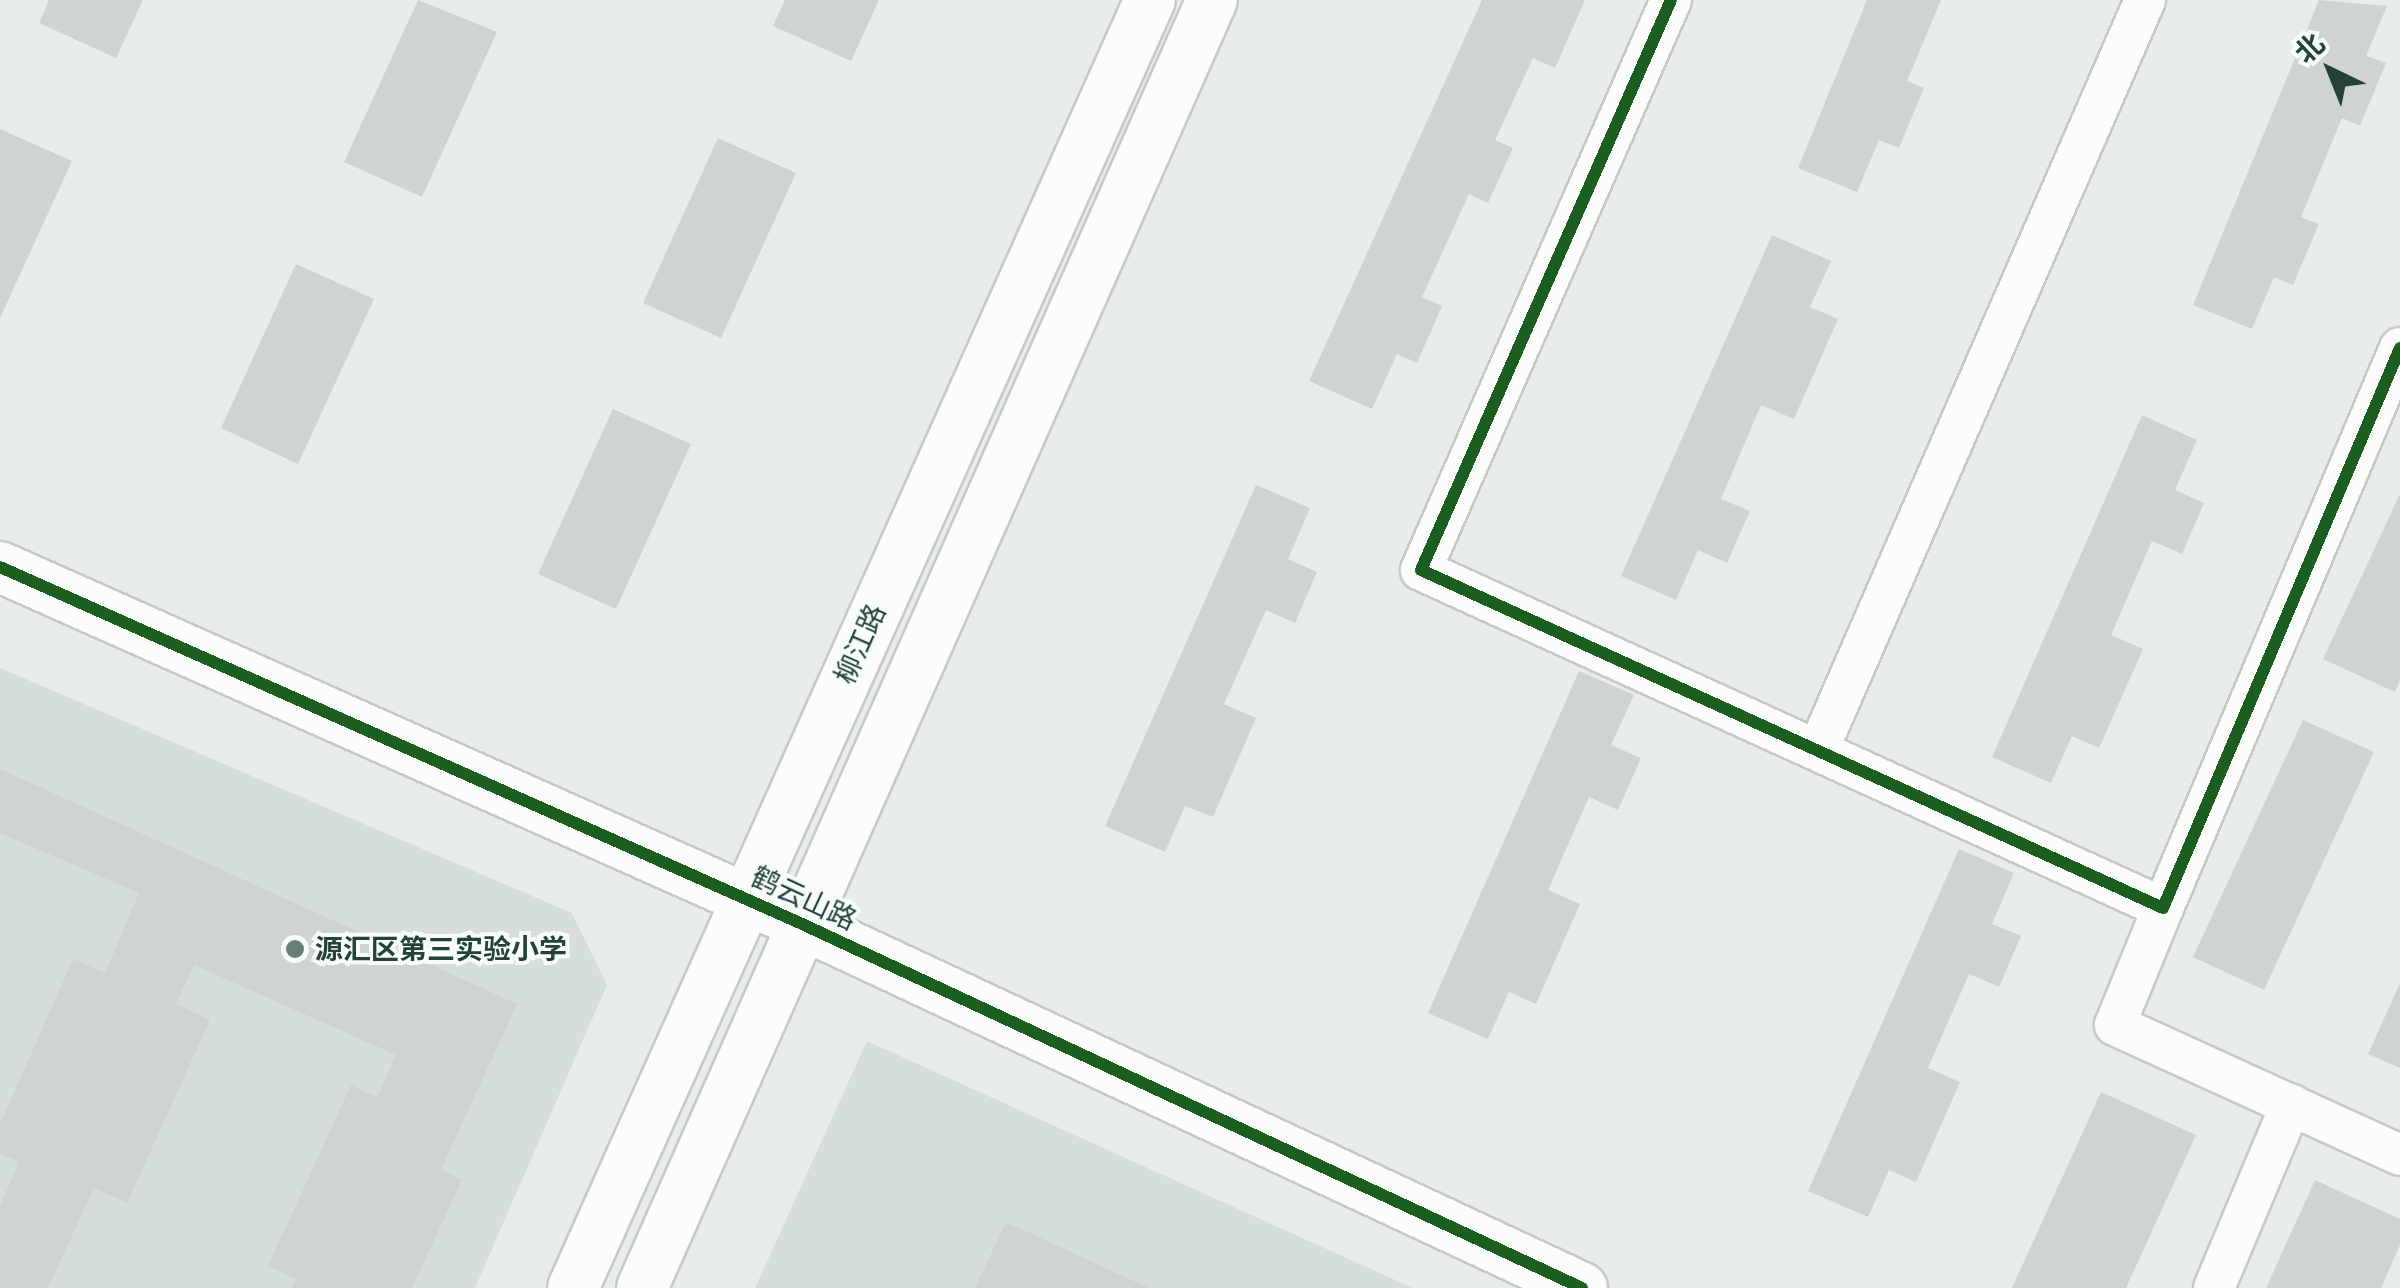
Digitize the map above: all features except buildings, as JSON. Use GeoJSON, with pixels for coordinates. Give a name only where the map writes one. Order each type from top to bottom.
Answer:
{"type":"FeatureCollection","features":[{"type":"Feature","properties":{"kind":"street","name":"柳江路"},"geometry":{"type":"LineString","coordinates":[[573,1288],[1150,0]]}},
{"type":"Feature","properties":{"kind":"street"},"geometry":{"type":"LineString","coordinates":[[642,1288],[800,923],[1212,0]]}},
{"type":"Feature","properties":{"kind":"street"},"geometry":{"type":"LineString","coordinates":[[1671,0],[1420,570],[2163,908]]}},
{"type":"Feature","properties":{"kind":"street"},"geometry":{"type":"LineString","coordinates":[[1818,750],[2144,0]]}},
{"type":"Feature","properties":{"kind":"street"},"geometry":{"type":"LineString","coordinates":[[2400,348],[2114,1025],[2400,1155]]}},
{"type":"Feature","properties":{"kind":"street","name":"鹤云山路"},"geometry":{"type":"LineString","coordinates":[[0,567],[800,923],[1582,1288]]}},
{"type":"Feature","properties":{"kind":"street"},"geometry":{"type":"LineString","coordinates":[[2214,1288],[2291,1105]]}},
{"type":"Feature","properties":{"kind":"shaded area","name":"源汇区第三实验小学"},"geometry":{"type":"Polygon","coordinates":[[[0,668],[572,913],[607,985],[475,1288],[0,1288],[0,668]]]}},
{"type":"Feature","properties":{"kind":"shaded area"},"geometry":{"type":"Polygon","coordinates":[[[867,1041],[1413,1288],[755,1288],[867,1041]]]}},
{"type":"Feature","properties":{"kind":"cycle path"},"geometry":{"type":"LineString","coordinates":[[1671,0],[1421,570],[2163,908],[2400,348]]}},
{"type":"Feature","properties":{"kind":"cycle path"},"geometry":{"type":"LineString","coordinates":[[0,567],[800,923],[1582,1288]]}},
{"type":"Feature","properties":{"kind":"place","name":"源汇区第三实验小学"},"geometry":{"type":"Point","coordinates":[295,949]}}]}
